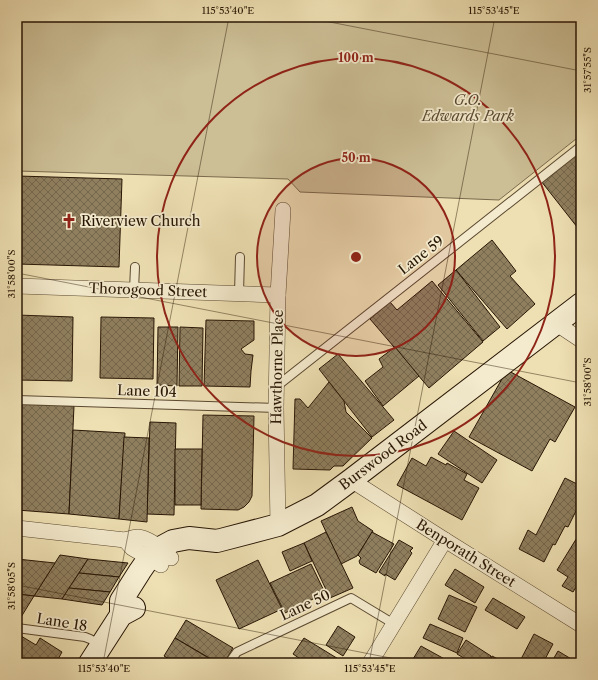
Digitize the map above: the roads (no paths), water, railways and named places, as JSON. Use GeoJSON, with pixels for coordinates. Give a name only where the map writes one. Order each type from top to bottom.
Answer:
{"type":"FeatureCollection","features":[{"type":"Feature","properties":{"kind":"main road","name":"Burswood Road"},"geometry":{"type":"LineString","coordinates":[[160,557],[204,547],[217,541],[278,525],[317,505],[581,304]]}},
{"type":"Feature","properties":{"kind":"main road"},"geometry":{"type":"LineString","coordinates":[[96,654],[121,615],[121,601],[140,571],[160,557]]}},
{"type":"Feature","properties":{"kind":"street","name":"Hawthorne Place"},"geometry":{"type":"LineString","coordinates":[[278,525],[276,408],[278,295],[283,210]]}},
{"type":"Feature","properties":{"kind":"street","name":"Thorogood Street"},"geometry":{"type":"LineString","coordinates":[[17,286],[278,295]]}},
{"type":"Feature","properties":{"kind":"street"},"geometry":{"type":"LineString","coordinates":[[556,324],[581,340]]}},
{"type":"Feature","properties":{"kind":"street","name":"Benporath Street"},"geometry":{"type":"LineString","coordinates":[[351,480],[581,625]]}},
{"type":"Feature","properties":{"kind":"street"},"geometry":{"type":"LineString","coordinates":[[17,528],[125,540],[132,548],[160,557]]}},
{"type":"Feature","properties":{"kind":"street"},"geometry":{"type":"LineString","coordinates":[[370,663],[445,540]]}},
{"type":"Feature","properties":{"kind":"lane","name":"Lane 59"},"geometry":{"type":"LineString","coordinates":[[277,386],[580,146],[581,148]]}},
{"type":"Feature","properties":{"kind":"lane"},"geometry":{"type":"LineString","coordinates":[[239,293],[240,257]]}},
{"type":"Feature","properties":{"kind":"lane"},"geometry":{"type":"LineString","coordinates":[[134,290],[135,267]]}},
{"type":"Feature","properties":{"kind":"lane","name":"Lane 104"},"geometry":{"type":"LineString","coordinates":[[17,400],[276,408]]}},
{"type":"Feature","properties":{"kind":"lane","name":"Lane 50"},"geometry":{"type":"LineString","coordinates":[[229,663],[236,652],[351,598],[394,624]]}},
{"type":"Feature","properties":{"kind":"lane","name":"Lane 18"},"geometry":{"type":"LineString","coordinates":[[17,628],[85,637],[90,639],[96,654]]}},
{"type":"Feature","properties":{"kind":"place","name":"Riverview Church"},"geometry":{"type":"Point","coordinates":[69,221]}},
{"type":"Feature","properties":{"kind":"park label","name":"G.O. Edwards Park"},"geometry":{"type":"Point","coordinates":[468,108]}}]}
